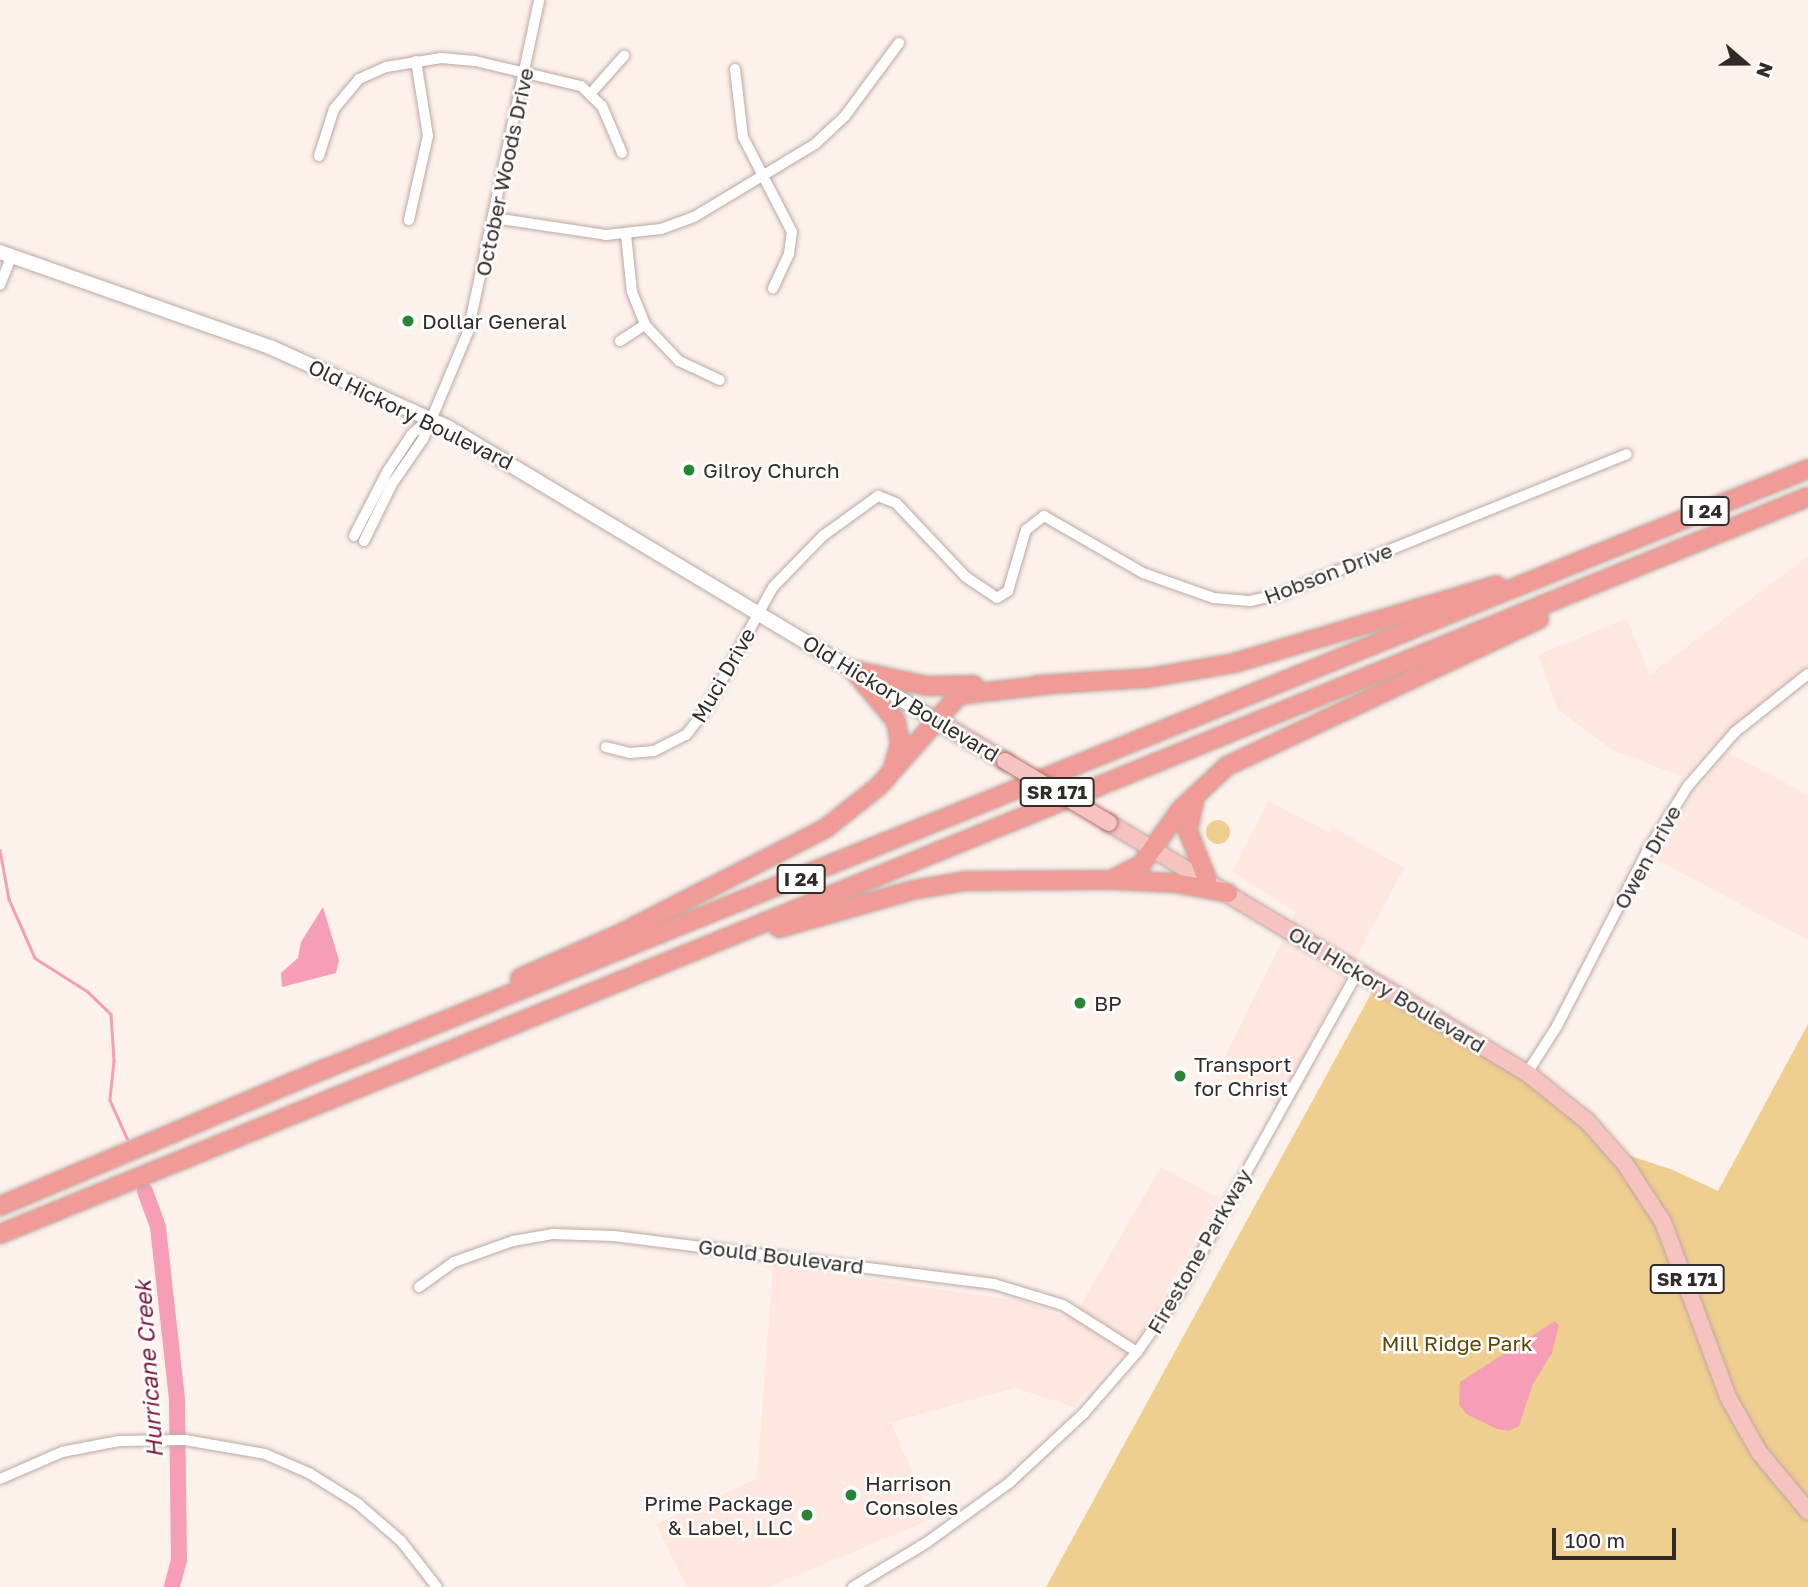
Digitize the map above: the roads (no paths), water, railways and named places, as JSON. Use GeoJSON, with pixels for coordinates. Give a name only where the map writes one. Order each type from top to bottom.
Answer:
{"type":"FeatureCollection","features":[{"type":"Feature","properties":{"kind":"highway","name":"I 24"},"geometry":{"type":"LineString","coordinates":[[0,1206],[325,1069],[1808,469]]}},
{"type":"Feature","properties":{"kind":"highway","name":"I 24"},"geometry":{"type":"LineString","coordinates":[[0,1234],[1808,497]]}},
{"type":"Feature","properties":{"kind":"highway"},"geometry":{"type":"LineString","coordinates":[[1111,880],[1134,872],[1202,786],[1257,750],[1747,522]]}},
{"type":"Feature","properties":{"kind":"highway"},"geometry":{"type":"LineString","coordinates":[[325,1069],[395,1031],[597,945],[781,855],[841,818],[887,779],[939,722],[950,702],[962,694],[1148,678],[1234,663],[1602,553]]}},
{"type":"Feature","properties":{"kind":"highway"},"geometry":{"type":"LineString","coordinates":[[853,670],[927,686],[1046,685]]}},
{"type":"Feature","properties":{"kind":"highway"},"geometry":{"type":"LineString","coordinates":[[853,670],[890,708],[898,727],[899,750],[887,779]]}},
{"type":"Feature","properties":{"kind":"highway"},"geometry":{"type":"LineString","coordinates":[[1202,786],[1190,809],[1188,831],[1208,879]]}},
{"type":"Feature","properties":{"kind":"highway"},"geometry":{"type":"LineString","coordinates":[[649,969],[913,890],[966,881],[1111,880],[1175,883],[1228,893]]}},
{"type":"Feature","properties":{"kind":"main road","name":"Old Hickory Boulevard"},"geometry":{"type":"LineString","coordinates":[[6,254],[247,338],[429,419],[525,469],[758,613],[1208,879],[1527,1073],[1587,1121],[1643,1188],[1677,1251],[1728,1397],[1759,1452],[1808,1511]]}},
{"type":"Feature","properties":{"kind":"street","name":"October Woods Drive"},"geometry":{"type":"LineString","coordinates":[[359,538],[387,472],[412,435],[429,419],[472,319],[539,0]]}},
{"type":"Feature","properties":{"kind":"street"},"geometry":{"type":"LineString","coordinates":[[494,218],[581,235],[626,235],[694,217],[808,150],[838,123],[899,43]]}},
{"type":"Feature","properties":{"kind":"street"},"geometry":{"type":"LineString","coordinates":[[592,93],[624,56]]}},
{"type":"Feature","properties":{"kind":"street"},"geometry":{"type":"LineString","coordinates":[[318,156],[334,109],[350,87],[373,71],[416,61],[462,59],[570,81],[592,93],[622,153]]}},
{"type":"Feature","properties":{"kind":"street"},"geometry":{"type":"LineString","coordinates":[[409,220],[428,136],[416,61]]}},
{"type":"Feature","properties":{"kind":"street"},"geometry":{"type":"LineString","coordinates":[[736,69],[741,131],[792,232],[789,254],[774,288]]}},
{"type":"Feature","properties":{"kind":"street"},"geometry":{"type":"LineString","coordinates":[[626,235],[632,292],[645,325],[679,361],[720,380]]}},
{"type":"Feature","properties":{"kind":"street"},"geometry":{"type":"LineString","coordinates":[[0,285],[6,254]]}},
{"type":"Feature","properties":{"kind":"street"},"geometry":{"type":"LineString","coordinates":[[620,341],[645,325]]}},
{"type":"Feature","properties":{"kind":"street","name":"Hobson Drive"},"geometry":{"type":"LineString","coordinates":[[758,613],[773,587],[807,550],[862,504],[882,495],[911,517],[976,586],[997,598],[1009,588],[1026,530],[1034,519],[1047,516],[1143,573],[1214,598],[1250,601],[1278,595],[1628,454]]}},
{"type":"Feature","properties":{"kind":"street","name":"Muci Drive"},"geometry":{"type":"LineString","coordinates":[[606,747],[630,753],[654,751],[686,735],[706,709],[758,613]]}},
{"type":"Feature","properties":{"kind":"street","name":"Owen Drive"},"geometry":{"type":"LineString","coordinates":[[1527,1073],[1557,1026],[1648,850],[1688,786],[1735,732],[1808,674]]}},
{"type":"Feature","properties":{"kind":"street","name":"Firestone Parkway"},"geometry":{"type":"LineString","coordinates":[[853,1587],[935,1537],[1009,1483],[1084,1413],[1137,1352],[1179,1293],[1358,971]]}},
{"type":"Feature","properties":{"kind":"street","name":"Gould Boulevard"},"geometry":{"type":"LineString","coordinates":[[419,1287],[454,1262],[520,1239],[561,1234],[614,1236],[994,1284],[1063,1305],[1137,1352]]}},
{"type":"Feature","properties":{"kind":"street"},"geometry":{"type":"LineString","coordinates":[[0,1479],[72,1449],[119,1441],[185,1440],[265,1454],[324,1481],[388,1528],[437,1587]]}},
{"type":"Feature","properties":{"kind":"waterway"},"geometry":{"type":"LineString","coordinates":[[0,850],[9,899],[35,958],[87,991],[111,1014],[114,1061],[110,1100],[127,1138]]}},
{"type":"Feature","properties":{"kind":"waterway","name":"Hurricane Creek"},"geometry":{"type":"LineString","coordinates":[[145,1191],[158,1227],[177,1399],[179,1560],[172,1587]]}},
{"type":"Feature","properties":{"kind":"place","name":"Dollar General"},"geometry":{"type":"Point","coordinates":[408,321]}},
{"type":"Feature","properties":{"kind":"place","name":"Gilroy Church"},"geometry":{"type":"Point","coordinates":[689,470]}},
{"type":"Feature","properties":{"kind":"place","name":"BP"},"geometry":{"type":"Point","coordinates":[1080,1003]}},
{"type":"Feature","properties":{"kind":"place","name":"Transport for Christ"},"geometry":{"type":"Point","coordinates":[1180,1076]}},
{"type":"Feature","properties":{"kind":"place","name":"Harrison Consoles"},"geometry":{"type":"Point","coordinates":[851,1495]}},
{"type":"Feature","properties":{"kind":"place","name":"Prime Package & Label, LLC"},"geometry":{"type":"Point","coordinates":[807,1515]}},
{"type":"Feature","properties":{"kind":"park label","name":"Mill Ridge Park"},"geometry":{"type":"Point","coordinates":[1457,1343]}}]}
